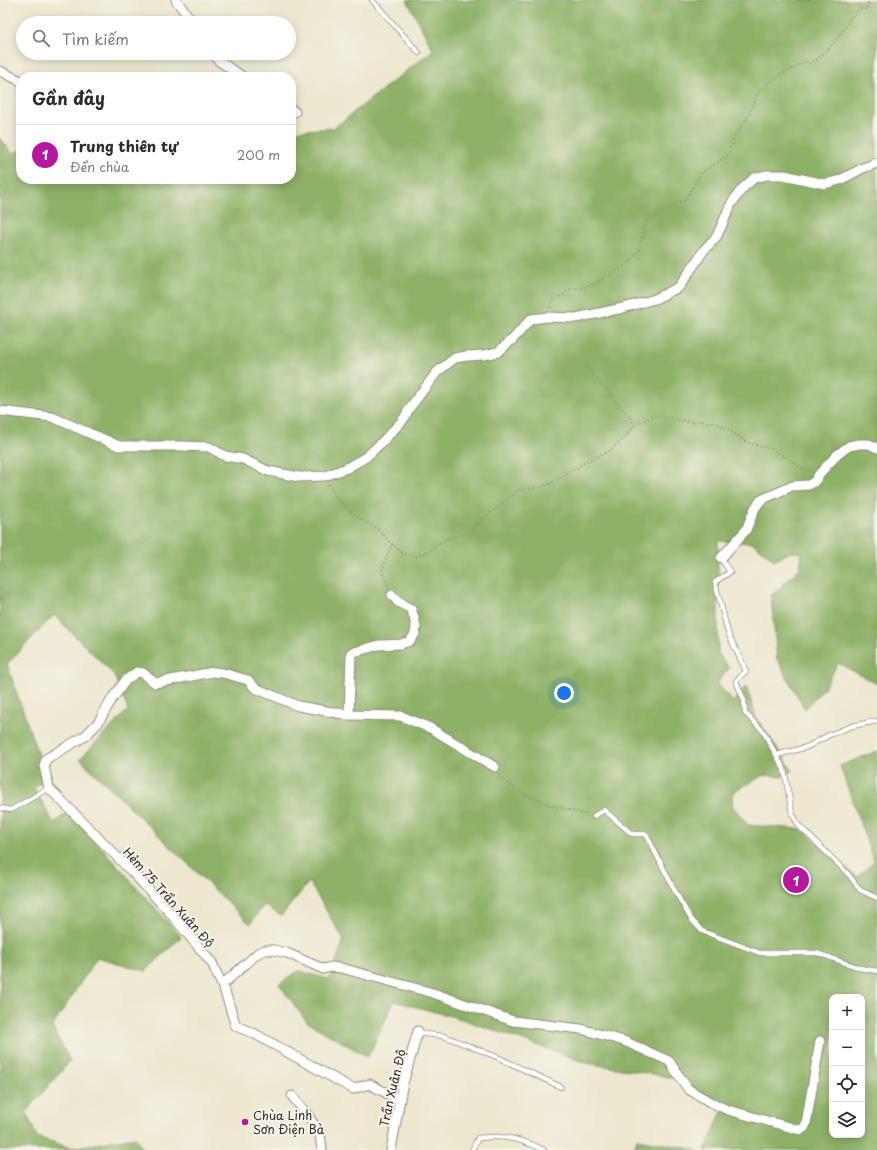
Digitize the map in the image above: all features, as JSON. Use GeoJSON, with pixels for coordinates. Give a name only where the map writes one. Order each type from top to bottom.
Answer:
{"type":"FeatureCollection","features":[{"type":"Feature","properties":{"kind":"street"},"geometry":{"type":"LineString","coordinates":[[176,0],[187,16]]}},
{"type":"Feature","properties":{"kind":"street"},"geometry":{"type":"LineString","coordinates":[[218,60],[236,72]]}},
{"type":"Feature","properties":{"kind":"street"},"geometry":{"type":"LineString","coordinates":[[0,71],[16,79]]}},
{"type":"Feature","properties":{"kind":"street"},"geometry":{"type":"LineString","coordinates":[[0,411],[52,417],[119,446],[209,447],[224,456],[243,459],[268,471],[299,477],[325,476],[347,468],[366,457],[404,420],[411,406],[437,372],[455,358],[498,352],[513,339],[531,319],[547,317],[576,318],[655,299],[679,287],[704,250],[717,236],[731,204],[742,189],[754,178],[768,175],[784,175],[825,184],[840,180],[863,168],[877,163]]}},
{"type":"Feature","properties":{"kind":"street"},"geometry":{"type":"LineString","coordinates":[[721,558],[746,530],[760,500],[792,486],[809,485],[837,455],[850,446],[869,444],[877,448]]}},
{"type":"Feature","properties":{"kind":"street"},"geometry":{"type":"LineString","coordinates":[[349,715],[351,653],[379,645],[401,644],[410,641],[415,634],[416,627],[411,609],[398,602],[392,595]]}},
{"type":"Feature","properties":{"kind":"street"},"geometry":{"type":"LineString","coordinates":[[49,788],[44,766],[46,759],[85,736],[98,723],[112,699],[126,680],[137,672],[143,673],[155,683],[213,672],[223,672],[248,680],[255,688],[298,706],[349,715],[401,716],[430,728],[495,767]]}},
{"type":"Feature","properties":{"kind":"street","name":"Hẻm 75 Trần Xuân Độ"},"geometry":{"type":"LineString","coordinates":[[49,788],[134,874],[171,914],[212,963],[225,992],[236,1026],[255,1034],[353,1089],[369,1084],[400,1100]]}},
{"type":"Feature","properties":{"kind":"street"},"geometry":{"type":"LineString","coordinates":[[222,985],[258,953],[265,950],[274,950],[287,953],[323,969],[331,967],[341,968],[433,993],[513,1021],[581,1029],[624,1041],[669,1060],[688,1089],[710,1102],[728,1110],[800,1130],[804,1128],[806,1124],[820,1041]]}},
{"type":"Feature","properties":{"kind":"street","name":"Trần Xuân Độ"},"geometry":{"type":"LineString","coordinates":[[391,1150],[402,1087],[418,1031]]}},
{"type":"Feature","properties":{"kind":"street"},"geometry":{"type":"LineString","coordinates":[[292,1096],[320,1133],[322,1150]]}},
{"type":"Feature","properties":{"kind":"lane"},"geometry":{"type":"LineString","coordinates":[[372,0],[419,53]]}},
{"type":"Feature","properties":{"kind":"lane"},"geometry":{"type":"LineString","coordinates":[[721,558],[730,572],[714,582],[728,633],[746,671],[736,681],[744,700],[745,713],[763,731],[784,769],[792,813],[799,826],[849,874],[860,890],[877,898]]}},
{"type":"Feature","properties":{"kind":"lane"},"geometry":{"type":"LineString","coordinates":[[777,755],[807,747],[829,735],[852,726],[877,721]]}},
{"type":"Feature","properties":{"kind":"lane"},"geometry":{"type":"LineString","coordinates":[[0,808],[11,810],[49,788]]}},
{"type":"Feature","properties":{"kind":"lane"},"geometry":{"type":"LineString","coordinates":[[594,816],[604,810],[632,834],[646,834],[676,893],[691,918],[702,931],[760,953],[817,953],[860,968],[877,971]]}},
{"type":"Feature","properties":{"kind":"lane"},"geometry":{"type":"LineString","coordinates":[[418,1031],[425,1034],[444,1036],[471,1046],[561,1087]]}},
{"type":"Feature","properties":{"kind":"lane"},"geometry":{"type":"LineString","coordinates":[[472,1150],[478,1138],[490,1137],[510,1138],[532,1143],[544,1150]]}},
{"type":"Feature","properties":{"kind":"path"},"geometry":{"type":"LineString","coordinates":[[547,317],[552,301],[571,288],[583,288],[596,283],[631,262],[639,249],[646,222],[672,205],[686,199],[701,173],[728,155],[733,139],[749,116],[758,92],[768,83],[804,62],[811,63],[818,59],[833,44],[851,17],[860,9],[867,9],[868,0]]}},
{"type":"Feature","properties":{"kind":"path"},"geometry":{"type":"LineString","coordinates":[[586,366],[635,424]]}},
{"type":"Feature","properties":{"kind":"path"},"geometry":{"type":"LineString","coordinates":[[325,476],[336,497],[352,513],[380,530],[402,553],[417,557],[429,552],[445,539],[464,535],[518,490],[542,487],[560,478],[580,465],[609,451],[625,438],[635,424],[656,415],[688,422],[701,421],[717,423],[748,443],[772,449],[802,468],[820,473]]}},
{"type":"Feature","properties":{"kind":"path"},"geometry":{"type":"LineString","coordinates":[[392,544],[382,568],[392,595]]}},
{"type":"Feature","properties":{"kind":"path"},"geometry":{"type":"LineString","coordinates":[[495,767],[500,779],[524,794],[551,805],[594,816]]}},
{"type":"Feature","properties":{"kind":"green space"},"geometry":{"type":"Polygon","coordinates":[[[407,0],[877,0],[877,684],[838,663],[824,688],[805,709],[777,659],[771,596],[800,568],[802,553],[791,552],[774,560],[753,543],[718,541],[718,653],[729,668],[717,683],[733,702],[746,686],[757,719],[793,771],[781,777],[764,775],[733,792],[732,805],[748,825],[801,829],[857,877],[874,862],[840,766],[877,751],[877,1150],[705,1150],[724,1107],[675,1078],[587,1063],[462,1019],[394,1001],[368,1057],[307,1022],[279,984],[298,971],[329,979],[344,940],[309,882],[281,916],[264,905],[250,924],[80,759],[128,710],[114,675],[54,615],[7,664],[46,778],[34,788],[54,823],[69,811],[181,937],[146,971],[97,957],[52,1027],[70,1061],[26,1112],[37,1137],[71,1148],[135,1137],[143,1150],[0,1150],[0,138],[12,153],[16,152],[16,184],[196,184],[224,186],[225,184],[296,184],[296,131],[334,128],[433,50],[407,0]]]}},
{"type":"Feature","properties":{"kind":"green space"},"geometry":{"type":"Polygon","coordinates":[[[637,1139],[698,1150],[634,1150],[637,1139]]]}},
{"type":"Feature","properties":{"kind":"place","name":"Trung thiên tự"},"geometry":{"type":"Point","coordinates":[796,880]}},
{"type":"Feature","properties":{"kind":"place","name":"Chùa Linh Sơn Điện Bà"},"geometry":{"type":"Point","coordinates":[245,1122]}}]}
